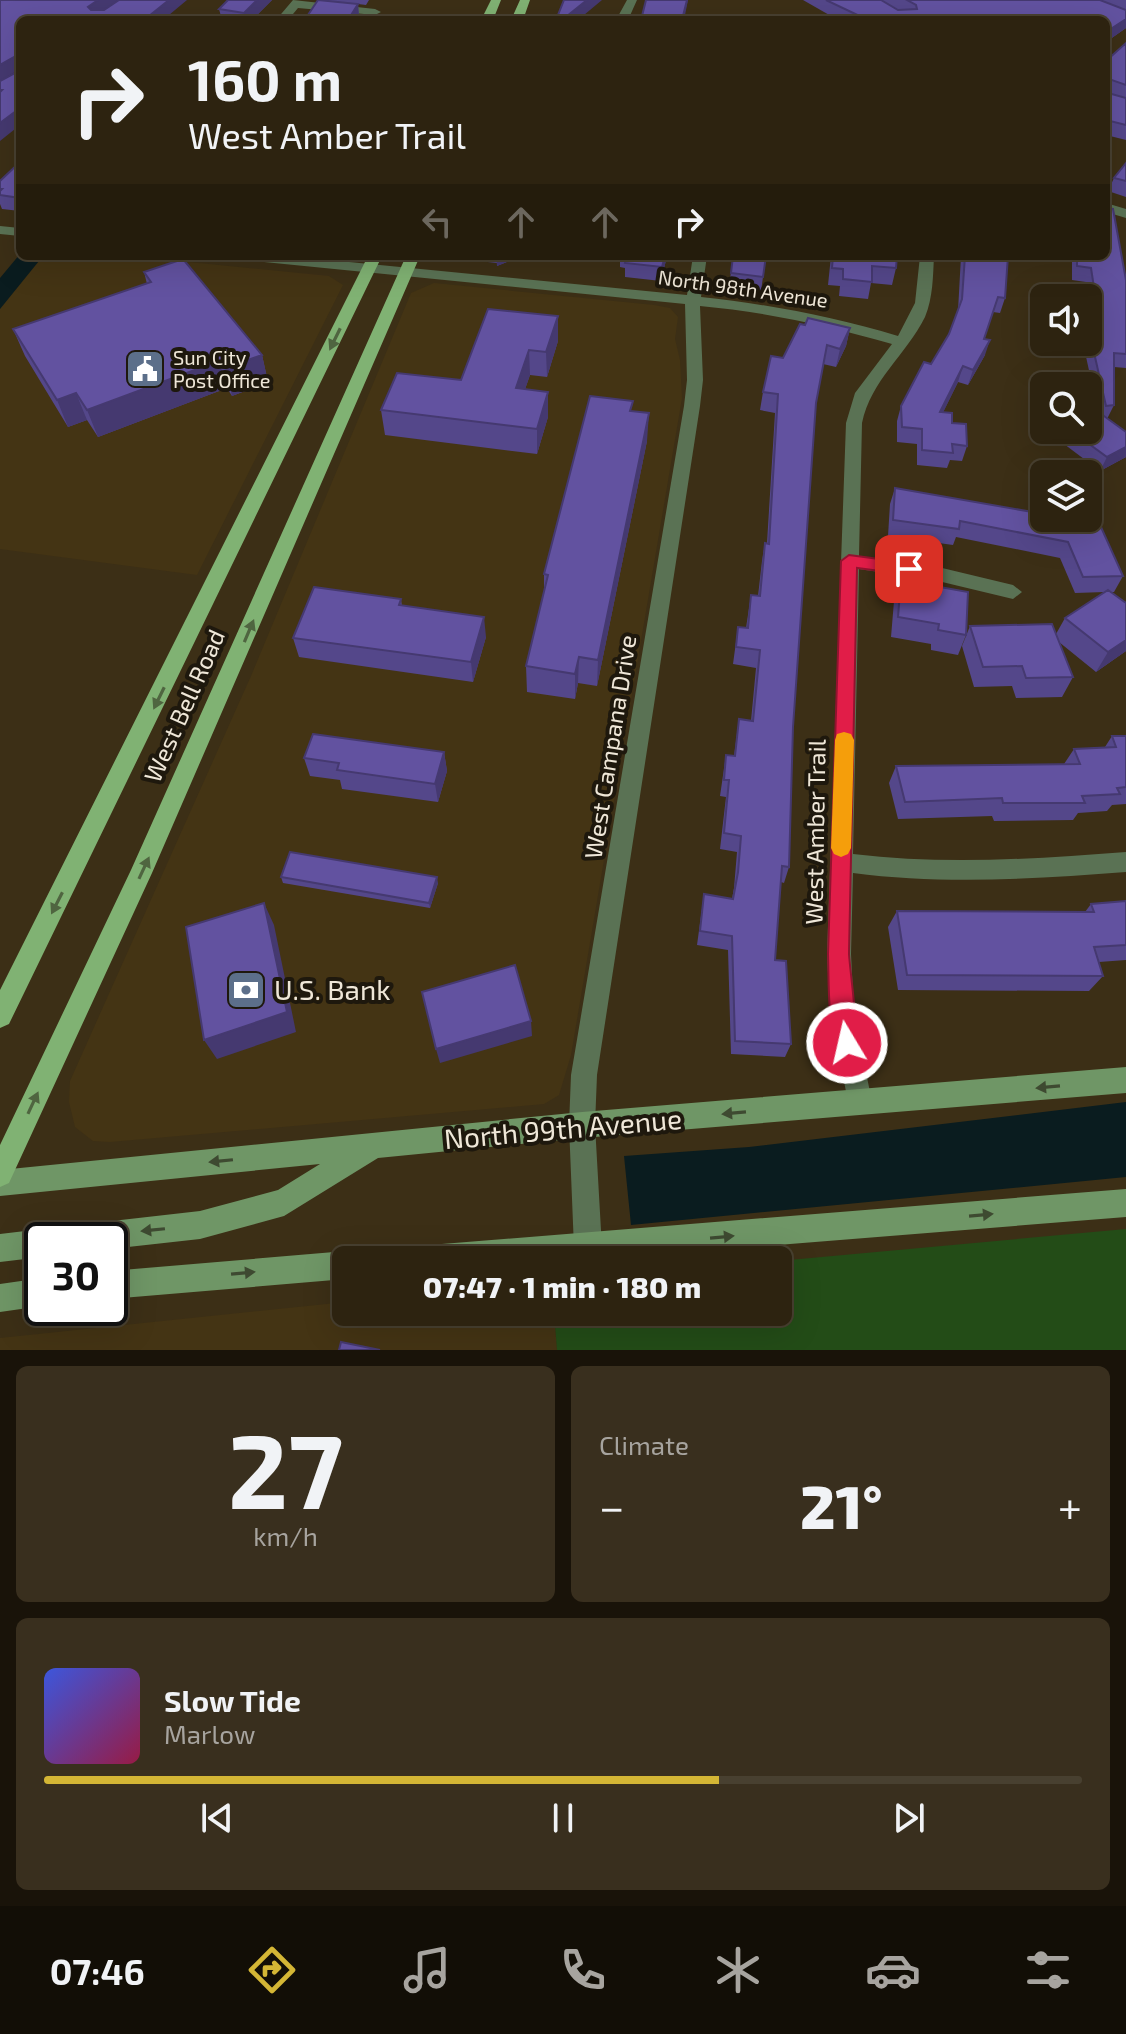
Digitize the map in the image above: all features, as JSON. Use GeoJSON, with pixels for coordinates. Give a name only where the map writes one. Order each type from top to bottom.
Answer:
{"type":"FeatureCollection","features":[{"type":"Feature","properties":{"kind":"main road","name":"West Bell Road"},"geometry":{"type":"LineString","coordinates":[[0,1174],[173,802],[411,260]]}},
{"type":"Feature","properties":{"kind":"main road","name":"West Bell Road"},"geometry":{"type":"LineString","coordinates":[[0,1016],[372,262]]}},
{"type":"Feature","properties":{"kind":"main road","name":"North 99th Avenue"},"geometry":{"type":"LineString","coordinates":[[0,1183],[582,1125],[1126,1080]]}},
{"type":"Feature","properties":{"kind":"main road"},"geometry":{"type":"LineString","coordinates":[[128,1233],[200,1225],[284,1202],[372,1148]]}},
{"type":"Feature","properties":{"kind":"main road"},"geometry":{"type":"LineString","coordinates":[[612,1246],[1126,1203]]}},
{"type":"Feature","properties":{"kind":"main road"},"geometry":{"type":"LineString","coordinates":[[0,1248],[24,1245]]}},
{"type":"Feature","properties":{"kind":"main road"},"geometry":{"type":"LineString","coordinates":[[128,1283],[332,1266]]}},
{"type":"Feature","properties":{"kind":"main road"},"geometry":{"type":"LineString","coordinates":[[0,1298],[24,1295]]}},
{"type":"Feature","properties":{"kind":"street"},"geometry":{"type":"LineString","coordinates":[[298,2],[375,12]]}},
{"type":"Feature","properties":{"kind":"street","name":"North 98th Avenue"},"geometry":{"type":"LineString","coordinates":[[329,260],[372,262],[406,272],[748,306],[817,319],[900,341]]}},
{"type":"Feature","properties":{"kind":"street","name":"West Campana Drive"},"geometry":{"type":"LineString","coordinates":[[588,1246],[582,1125],[588,1049],[692,406],[695,380],[692,300],[699,260]]}},
{"type":"Feature","properties":{"kind":"street","name":"West Amber Trail"},"geometry":{"type":"LineString","coordinates":[[859,1102],[839,983],[855,412],[865,390],[920,310],[926,260]]}},
{"type":"Feature","properties":{"kind":"street"},"geometry":{"type":"LineString","coordinates":[[849,561],[938,574],[1013,592]]}},
{"type":"Feature","properties":{"kind":"street"},"geometry":{"type":"LineString","coordinates":[[841,862],[908,871],[969,873],[1126,862]]}},
{"type":"Feature","properties":{"kind":"shaded area"},"geometry":{"type":"Polygon","coordinates":[[[16,259],[40,260],[0,309],[0,278],[16,259]]]}},
{"type":"Feature","properties":{"kind":"shaded area"},"geometry":{"type":"Polygon","coordinates":[[[40,260],[168,260],[329,276],[343,285],[197,575],[0,549],[0,309],[40,260]]]}},
{"type":"Feature","properties":{"kind":"shaded area"},"geometry":{"type":"Polygon","coordinates":[[[434,283],[654,305],[670,308],[678,317],[675,339],[680,360],[682,398],[571,1055],[559,1095],[544,1104],[93,1141],[75,1127],[69,1102],[70,1081],[251,676],[411,293],[434,283]]]}},
{"type":"Feature","properties":{"kind":"shaded area"},"geometry":{"type":"Polygon","coordinates":[[[1126,1102],[1126,1177],[631,1225],[624,1156],[749,1147],[1126,1102]]]}},
{"type":"Feature","properties":{"kind":"shaded area"},"geometry":{"type":"Polygon","coordinates":[[[332,1303],[332,1326],[555,1326],[557,1350],[0,1350],[0,1338],[332,1303]]]}},
{"type":"Feature","properties":{"kind":"green space"},"geometry":{"type":"Polygon","coordinates":[[[1126,1229],[1126,1350],[557,1350],[555,1326],[792,1326],[792,1260],[1126,1229]]]}},
{"type":"Feature","properties":{"kind":"building"},"geometry":{"type":"Polygon","coordinates":[[[0,0],[98,0],[88,7],[104,10],[119,0],[169,0],[149,16],[16,16],[16,56],[0,65],[0,0]]]}},
{"type":"Feature","properties":{"kind":"building"},"geometry":{"type":"Polygon","coordinates":[[[228,0],[257,0],[244,13],[219,9],[228,0]]]}},
{"type":"Feature","properties":{"kind":"building"},"geometry":{"type":"Polygon","coordinates":[[[318,0],[358,4],[350,16],[307,16],[318,0]]]}},
{"type":"Feature","properties":{"kind":"building"},"geometry":{"type":"Polygon","coordinates":[[[564,0],[587,0],[567,16],[558,16],[564,0]]]}},
{"type":"Feature","properties":{"kind":"building"},"geometry":{"type":"Polygon","coordinates":[[[646,0],[687,0],[683,16],[642,16],[646,0]]]}},
{"type":"Feature","properties":{"kind":"building"},"geometry":{"type":"Polygon","coordinates":[[[826,0],[881,0],[898,10],[917,9],[907,0],[1100,0],[1126,10],[1126,19],[1110,29],[1110,16],[860,16],[826,0]]]}},
{"type":"Feature","properties":{"kind":"building"},"geometry":{"type":"Polygon","coordinates":[[[1126,43],[1126,85],[1110,82],[1110,57],[1126,43]]]}},
{"type":"Feature","properties":{"kind":"building"},"geometry":{"type":"Polygon","coordinates":[[[16,73],[16,111],[0,123],[2,90],[0,81],[16,73]]]}},
{"type":"Feature","properties":{"kind":"building"},"geometry":{"type":"Polygon","coordinates":[[[1110,94],[1126,98],[1126,125],[1110,121],[1110,94]]]}},
{"type":"Feature","properties":{"kind":"building"},"geometry":{"type":"Polygon","coordinates":[[[1126,163],[1126,181],[1114,178],[1126,163]]]}},
{"type":"Feature","properties":{"kind":"building"},"geometry":{"type":"Polygon","coordinates":[[[16,166],[16,197],[0,195],[0,181],[16,166]]]}},
{"type":"Feature","properties":{"kind":"building"},"geometry":{"type":"Polygon","coordinates":[[[1110,209],[1113,209],[1126,280],[1126,354],[1114,353],[1114,405],[1106,406],[1102,372],[1098,372],[1095,356],[1102,356],[1102,284],[1093,284],[1091,268],[1077,266],[1077,260],[1110,260],[1110,209]]]}},
{"type":"Feature","properties":{"kind":"building","name":"Sun City Post Office"},"geometry":{"type":"Polygon","coordinates":[[[184,260],[262,355],[225,368],[219,361],[87,410],[76,393],[57,400],[13,329],[151,282],[144,272],[184,260]]]}},
{"type":"Feature","properties":{"kind":"building"},"geometry":{"type":"Polygon","coordinates":[[[626,260],[664,260],[662,267],[625,263],[626,260]]]}},
{"type":"Feature","properties":{"kind":"building"},"geometry":{"type":"Polygon","coordinates":[[[733,260],[765,260],[763,277],[731,273],[733,260]]]}},
{"type":"Feature","properties":{"kind":"building"},"geometry":{"type":"Polygon","coordinates":[[[833,260],[897,260],[896,268],[872,266],[872,282],[843,279],[843,269],[832,268],[833,260]]]}},
{"type":"Feature","properties":{"kind":"building"},"geometry":{"type":"Polygon","coordinates":[[[965,260],[1008,260],[1005,298],[998,297],[984,339],[990,340],[973,370],[963,366],[940,412],[952,413],[952,423],[966,424],[967,446],[952,444],[953,453],[922,450],[922,429],[902,427],[901,406],[924,362],[931,364],[949,334],[962,299],[965,260]]]}},
{"type":"Feature","properties":{"kind":"building"},"geometry":{"type":"Polygon","coordinates":[[[488,309],[558,316],[546,352],[529,350],[516,388],[548,392],[537,429],[381,410],[397,373],[461,380],[488,309]]]}},
{"type":"Feature","properties":{"kind":"building"},"geometry":{"type":"Polygon","coordinates":[[[808,318],[850,328],[840,349],[827,345],[816,403],[793,727],[789,867],[782,866],[775,960],[786,961],[791,1044],[735,1041],[732,936],[700,931],[704,894],[733,899],[738,872],[741,836],[724,833],[729,780],[724,780],[726,755],[735,756],[739,719],[753,721],[760,650],[736,647],[738,627],[748,628],[751,595],[760,596],[765,543],[769,544],[778,394],[763,392],[771,356],[783,358],[800,324],[805,325],[808,318]]]}},
{"type":"Feature","properties":{"kind":"building"},"geometry":{"type":"Polygon","coordinates":[[[590,396],[633,401],[630,411],[649,413],[598,660],[579,657],[575,674],[526,666],[548,575],[544,574],[590,396]]]}},
{"type":"Feature","properties":{"kind":"building"},"geometry":{"type":"Polygon","coordinates":[[[1102,415],[1126,432],[1126,447],[1107,457],[1089,444],[1102,444],[1102,415]]]}},
{"type":"Feature","properties":{"kind":"building"},"geometry":{"type":"Polygon","coordinates":[[[895,488],[1030,512],[1030,532],[1102,532],[1102,529],[1123,576],[1083,577],[1068,542],[960,521],[959,529],[893,520],[895,488]]]}},
{"type":"Feature","properties":{"kind":"building"},"geometry":{"type":"Polygon","coordinates":[[[901,580],[968,592],[966,635],[938,630],[939,624],[898,617],[901,580]]]}},
{"type":"Feature","properties":{"kind":"building"},"geometry":{"type":"Polygon","coordinates":[[[314,587],[401,599],[399,605],[484,617],[471,662],[293,638],[314,587]]]}},
{"type":"Feature","properties":{"kind":"building"},"geometry":{"type":"Polygon","coordinates":[[[1108,590],[1126,603],[1126,640],[1108,652],[1065,618],[1108,590]]]}},
{"type":"Feature","properties":{"kind":"building"},"geometry":{"type":"Polygon","coordinates":[[[1052,624],[1073,677],[1026,678],[1022,666],[983,667],[970,626],[1052,624]]]}},
{"type":"Feature","properties":{"kind":"building"},"geometry":{"type":"Polygon","coordinates":[[[313,734],[444,752],[435,784],[337,770],[339,763],[304,758],[313,734]]]}},
{"type":"Feature","properties":{"kind":"building"},"geometry":{"type":"Polygon","coordinates":[[[1112,736],[1126,736],[1126,787],[1117,788],[1120,794],[1082,796],[1085,803],[1003,803],[1002,798],[905,802],[896,766],[1080,764],[1074,749],[1116,747],[1112,736]]]}},
{"type":"Feature","properties":{"kind":"building"},"geometry":{"type":"Polygon","coordinates":[[[290,852],[437,877],[429,903],[281,877],[290,852]]]}},
{"type":"Feature","properties":{"kind":"building"},"geometry":{"type":"Polygon","coordinates":[[[1126,901],[1126,945],[1094,947],[1103,976],[907,975],[897,911],[1094,912],[1091,904],[1126,901]]]}},
{"type":"Feature","properties":{"kind":"building","name":"U.S. Bank"},"geometry":{"type":"Polygon","coordinates":[[[264,903],[287,1012],[204,1040],[186,927],[264,903]]]}},
{"type":"Feature","properties":{"kind":"building"},"geometry":{"type":"Polygon","coordinates":[[[515,965],[531,1021],[436,1049],[422,992],[515,965]]]}},
{"type":"Feature","properties":{"kind":"building"},"geometry":{"type":"Polygon","coordinates":[[[341,1342],[380,1350],[339,1350],[341,1342]]]}},
{"type":"Feature","properties":{"kind":"slow traffic"},"geometry":{"type":"LineString","coordinates":[[841,848],[844,740]]}},
{"type":"Feature","properties":{"kind":"place","name":"Sun City Post Office"},"geometry":{"type":"Point","coordinates":[145,369]}},
{"type":"Feature","properties":{"kind":"place","name":"U.S. Bank"},"geometry":{"type":"Point","coordinates":[246,990]}},
{"type":"Feature","properties":{"kind":"route"},"geometry":{"type":"LineString","coordinates":[[847,1043],[839,983],[839,954],[849,561],[909,569]]}}]}
